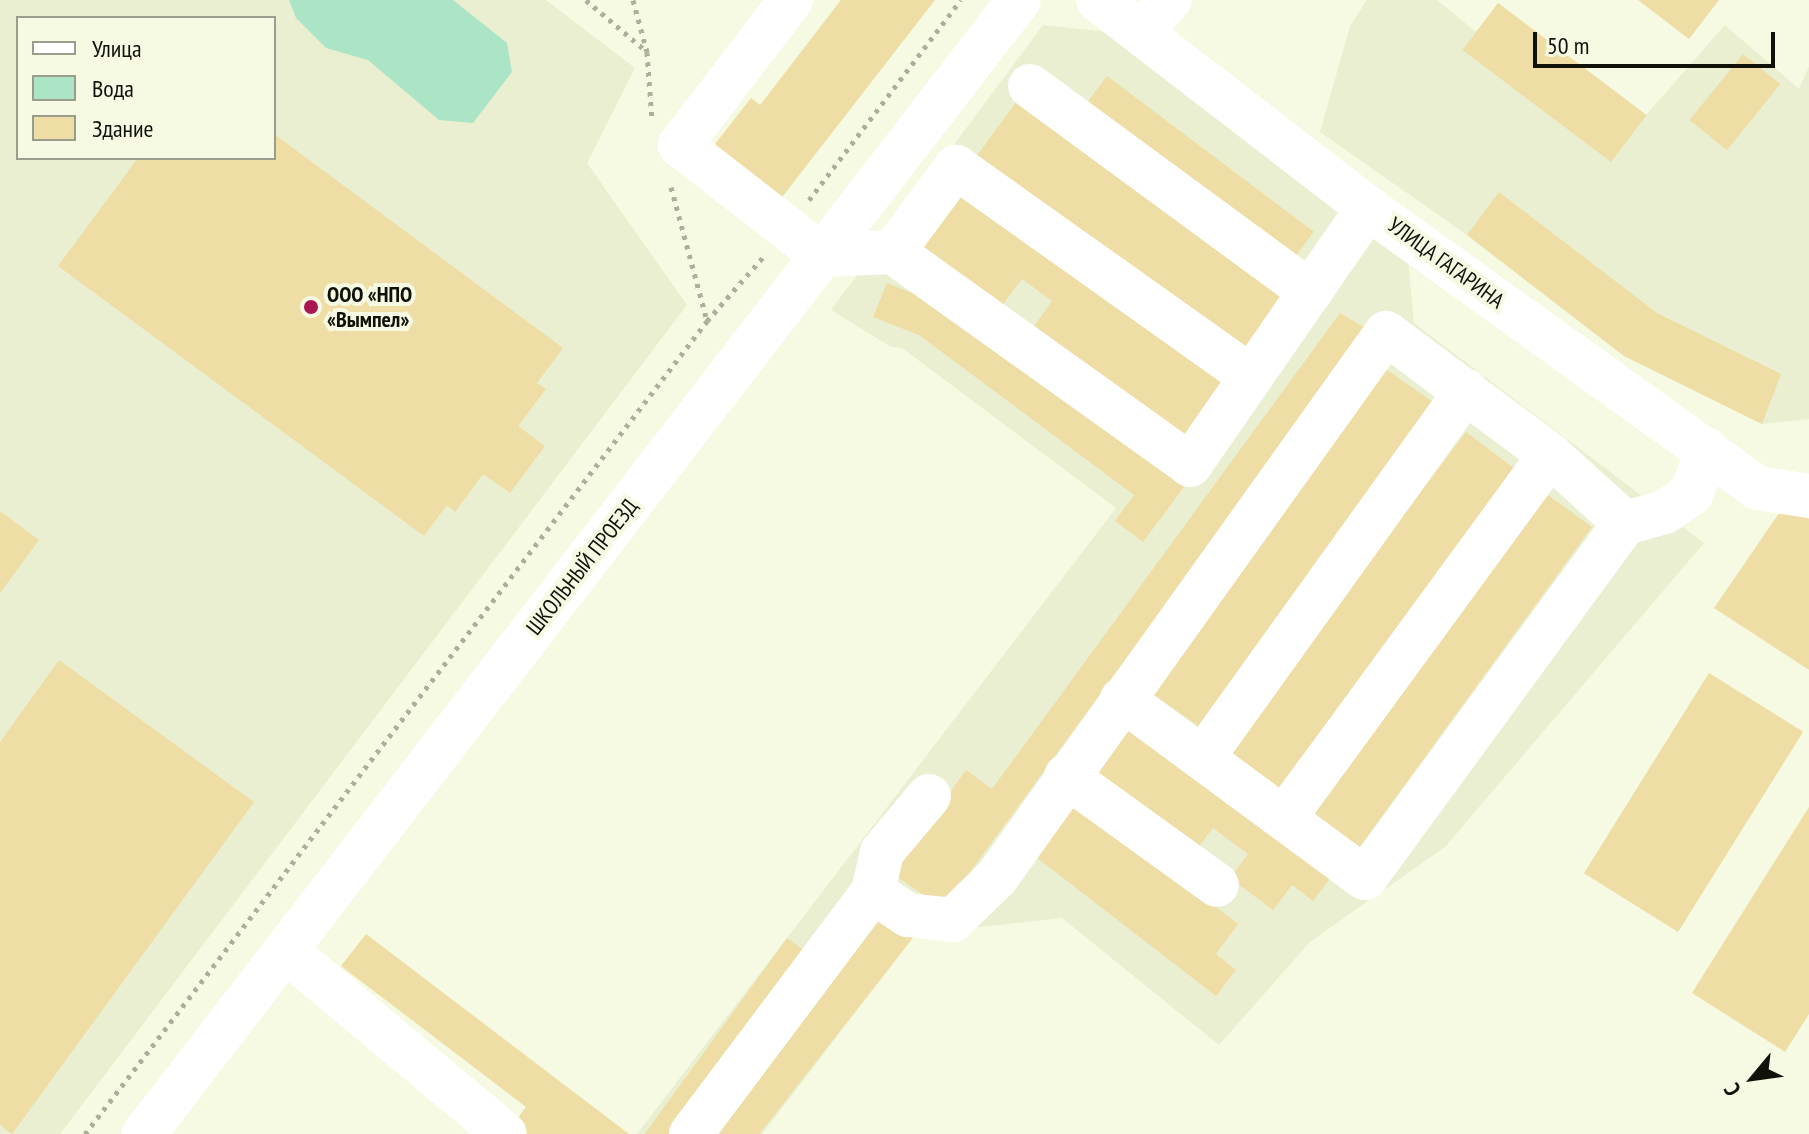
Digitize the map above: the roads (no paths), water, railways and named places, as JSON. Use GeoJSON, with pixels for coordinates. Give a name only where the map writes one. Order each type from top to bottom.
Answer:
{"type":"FeatureCollection","features":[{"type":"Feature","properties":{"kind":"street"},"geometry":{"type":"LineString","coordinates":[[791,0],[680,145],[822,255],[893,252],[1190,465],[1368,208]]}},
{"type":"Feature","properties":{"kind":"street","name":"ШКОЛЬНЫЙ ПРОЕЗД"},"geometry":{"type":"LineString","coordinates":[[144,1134],[1019,0]]}},
{"type":"Feature","properties":{"kind":"street","name":"УЛИЦА ГАГАРИНА"},"geometry":{"type":"LineString","coordinates":[[1098,0],[1155,16],[1368,208],[1758,488],[1809,496]]}},
{"type":"Feature","properties":{"kind":"street"},"geometry":{"type":"LineString","coordinates":[[1030,86],[1310,292]]}},
{"type":"Feature","properties":{"kind":"street"},"geometry":{"type":"LineString","coordinates":[[893,252],[956,167],[1251,377]]}},
{"type":"Feature","properties":{"kind":"street"},"geometry":{"type":"LineString","coordinates":[[873,892],[908,915],[953,920],[997,877],[1066,776],[1386,333],[1550,455],[1625,523]]}},
{"type":"Feature","properties":{"kind":"street"},"geometry":{"type":"LineString","coordinates":[[1203,757],[1466,391]]}},
{"type":"Feature","properties":{"kind":"street"},"geometry":{"type":"LineString","coordinates":[[1122,699],[1365,878],[1625,523],[1665,512],[1691,494],[1708,450]]}},
{"type":"Feature","properties":{"kind":"street"},"geometry":{"type":"LineString","coordinates":[[1285,817],[1550,455]]}},
{"type":"Feature","properties":{"kind":"street"},"geometry":{"type":"LineString","coordinates":[[1066,776],[1217,885]]}},
{"type":"Feature","properties":{"kind":"street"},"geometry":{"type":"LineString","coordinates":[[691,1134],[873,892],[882,852],[929,796]]}},
{"type":"Feature","properties":{"kind":"street"},"geometry":{"type":"LineString","coordinates":[[286,951],[505,1134]]}},
{"type":"Feature","properties":{"kind":"water"},"geometry":{"type":"Polygon","coordinates":[[[289,0],[453,0],[507,43],[512,72],[473,123],[439,120],[368,60],[326,48],[296,18],[289,0]]]}},
{"type":"Feature","properties":{"kind":"place","name":"ООО «НПО «Вымпел»"},"geometry":{"type":"Point","coordinates":[311,307]}}]}
